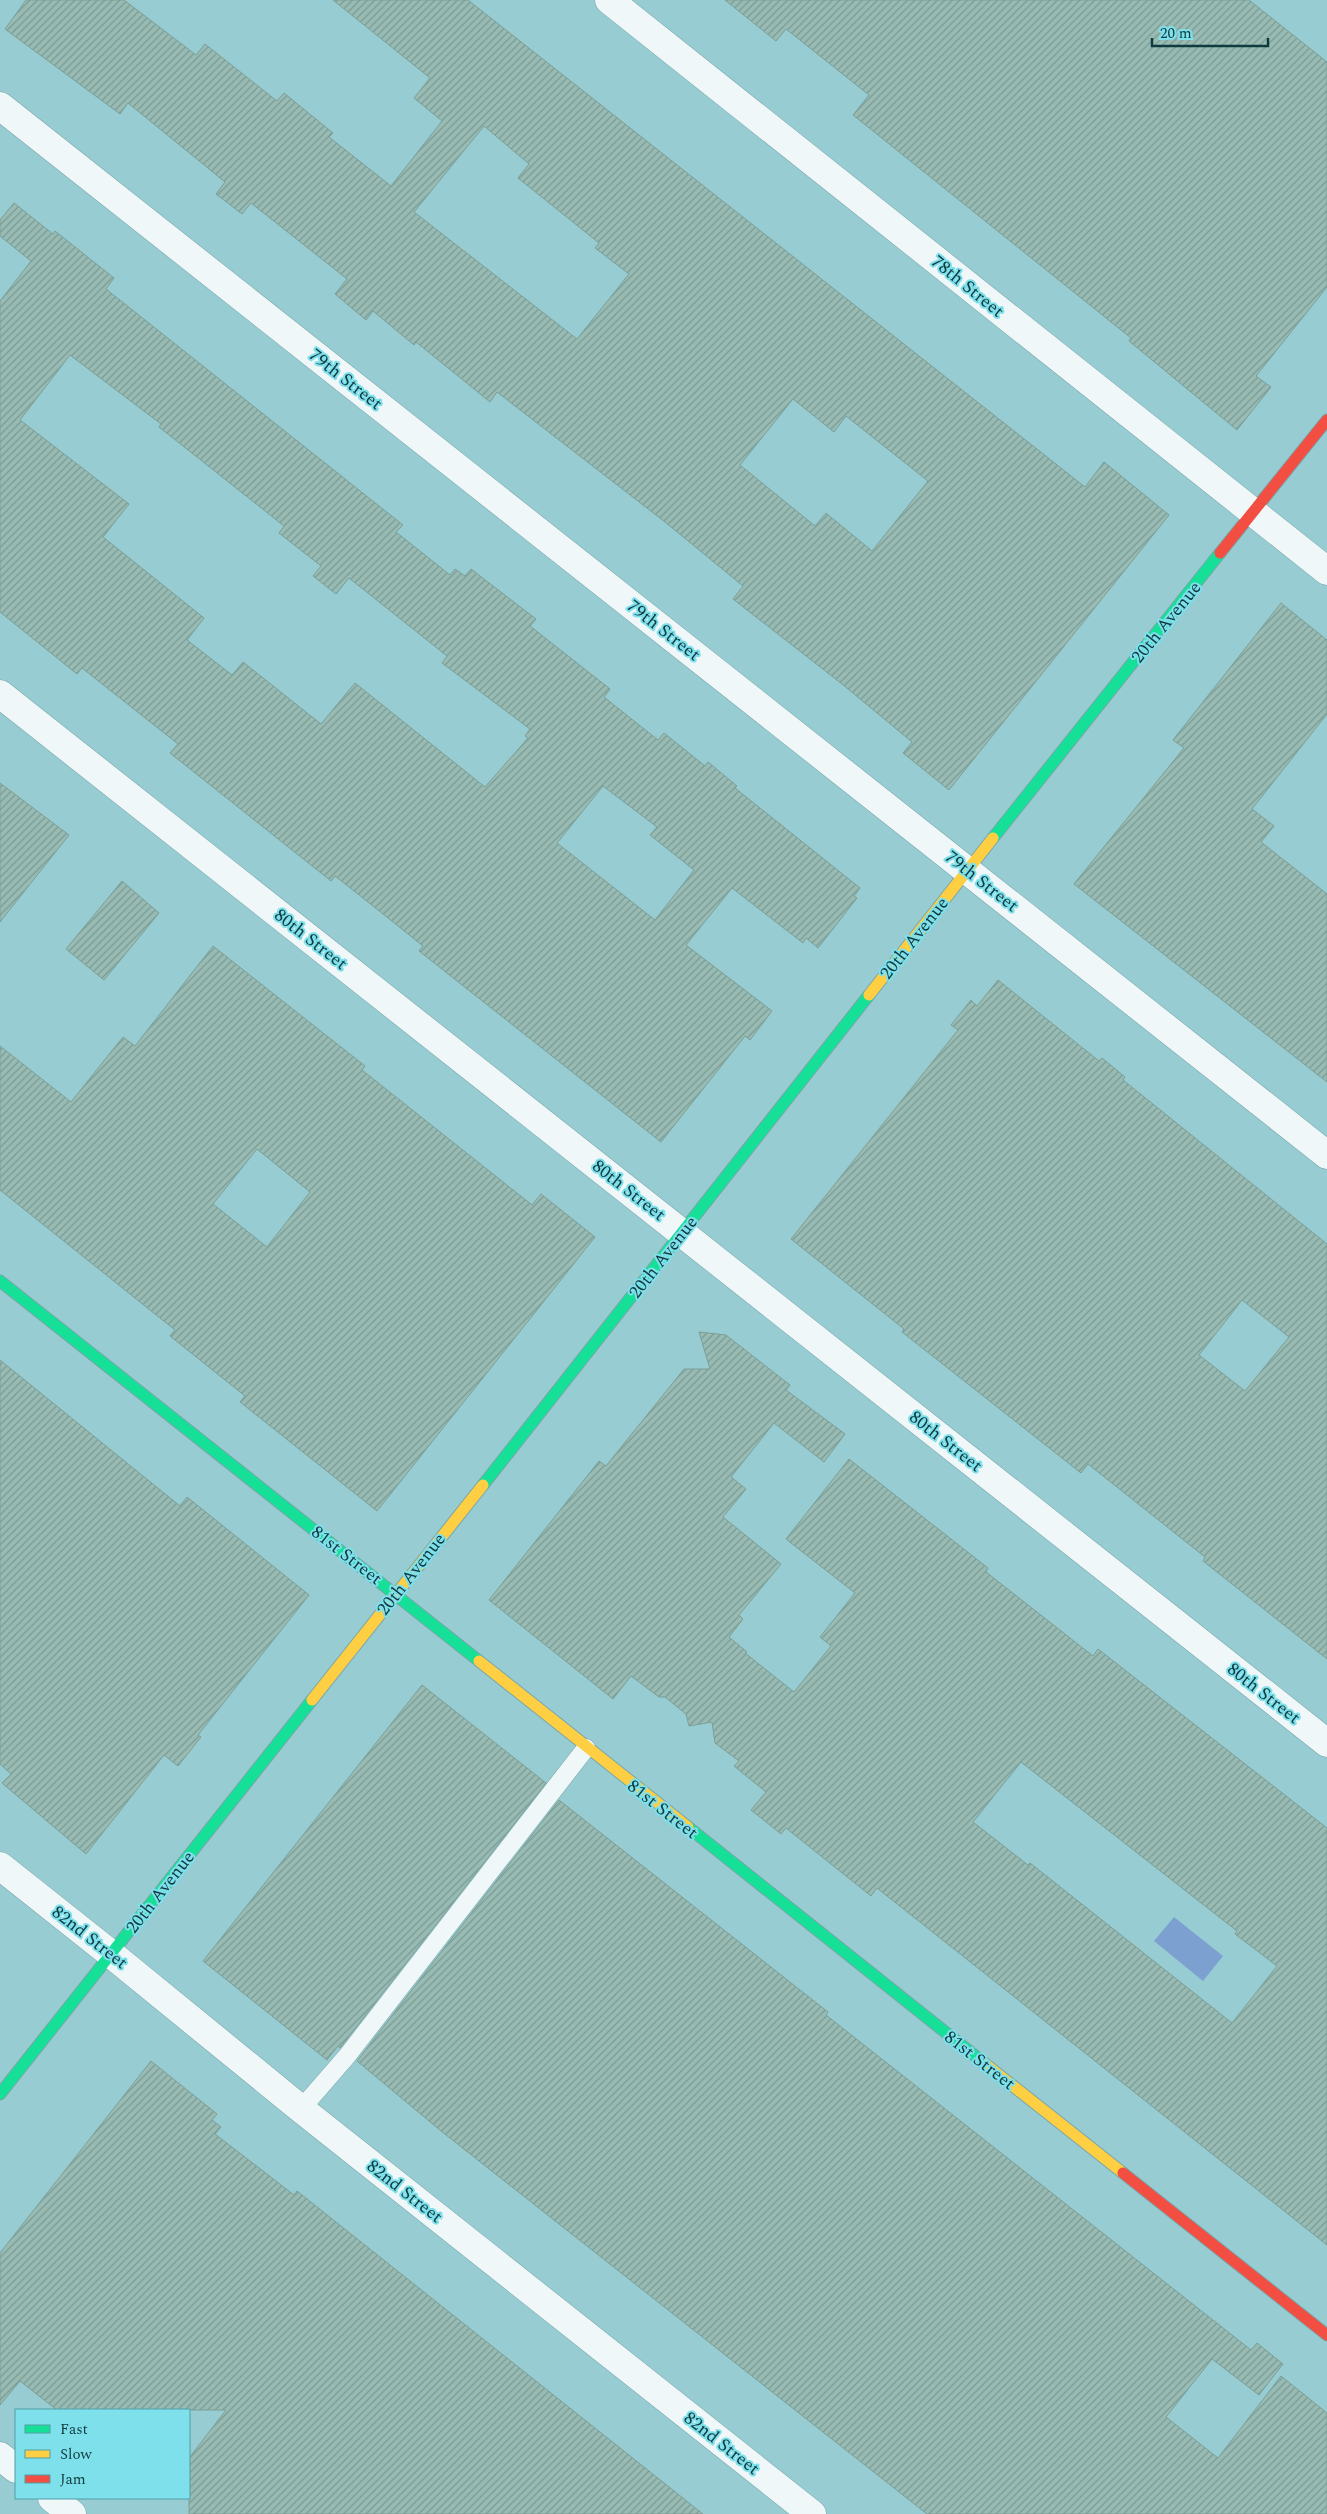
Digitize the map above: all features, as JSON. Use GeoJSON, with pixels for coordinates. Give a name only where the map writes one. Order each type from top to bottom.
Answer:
{"type":"FeatureCollection","features":[{"type":"Feature","properties":{"kind":"street","name":"78th Street"},"geometry":{"type":"LineString","coordinates":[[609,0],[1327,571]]}},
{"type":"Feature","properties":{"kind":"street","name":"79th Street"},"geometry":{"type":"LineString","coordinates":[[0,106],[1327,1155]]}},
{"type":"Feature","properties":{"kind":"street","name":"20th Avenue"},"geometry":{"type":"LineString","coordinates":[[0,2094],[683,1233],[968,870],[1327,420]]}},
{"type":"Feature","properties":{"kind":"street","name":"80th Street"},"geometry":{"type":"LineString","coordinates":[[0,694],[1327,1743]]}},
{"type":"Feature","properties":{"kind":"street","name":"81st Street"},"geometry":{"type":"LineString","coordinates":[[0,1281],[1327,2335]]}},
{"type":"Feature","properties":{"kind":"street","name":"82nd Street"},"geometry":{"type":"LineString","coordinates":[[0,1866],[301,2109],[812,2514]]}},
{"type":"Feature","properties":{"kind":"street"},"geometry":{"type":"LineString","coordinates":[[0,2456],[15,2468]]}},
{"type":"Feature","properties":{"kind":"street"},"geometry":{"type":"LineString","coordinates":[[53,2499],[72,2514]]}},
{"type":"Feature","properties":{"kind":"lane"},"geometry":{"type":"LineString","coordinates":[[301,2109],[348,2056],[586,1748]]}},
{"type":"Feature","properties":{"kind":"water"},"geometry":{"type":"Polygon","coordinates":[[[1174,1917],[1223,1956],[1203,1981],[1154,1941],[1174,1917]]]}},
{"type":"Feature","properties":{"kind":"building"},"geometry":{"type":"Polygon","coordinates":[[[26,0],[124,0],[196,55],[205,44],[277,101],[284,93],[333,133],[329,137],[391,186],[442,121],[414,98],[430,78],[333,0],[468,0],[1085,487],[1104,462],[1169,515],[949,790],[903,753],[912,742],[842,684],[733,599],[743,586],[665,522],[497,392],[490,402],[416,342],[414,345],[373,311],[366,320],[335,294],[347,279],[251,203],[242,214],[216,194],[225,182],[128,103],[120,114],[5,29],[26,0]],[[484,126],[414,212],[577,339],[629,274],[595,248],[599,243],[518,178],[529,164],[484,126]],[[793,399],[740,465],[815,526],[826,513],[872,551],[928,481],[846,416],[834,432],[793,399]]]}},
{"type":"Feature","properties":{"kind":"building"},"geometry":{"type":"Polygon","coordinates":[[[725,0],[1249,0],[1327,62],[1327,287],[1256,376],[1271,387],[1237,430],[1129,341],[1131,338],[853,115],[869,95],[786,29],[776,41],[725,0]]]}},
{"type":"Feature","properties":{"kind":"building"},"geometry":{"type":"Polygon","coordinates":[[[14,203],[53,234],[55,231],[114,278],[106,289],[403,525],[396,532],[450,575],[455,569],[465,576],[471,569],[536,619],[530,626],[610,689],[604,697],[658,740],[664,733],[705,766],[708,762],[737,786],[735,788],[860,888],[854,896],[857,898],[818,948],[806,938],[803,943],[732,888],[686,945],[772,1011],[750,1040],[745,1036],[661,1142],[419,951],[423,946],[363,898],[335,876],[331,881],[170,753],[178,744],[82,668],[77,674],[0,612],[0,301],[31,261],[0,236],[0,220],[14,203]],[[70,355],[20,420],[129,504],[103,537],[204,618],[187,640],[232,675],[243,662],[321,724],[355,683],[485,787],[528,738],[525,736],[530,729],[442,663],[447,656],[349,578],[336,594],[313,576],[321,566],[279,533],[284,526],[159,427],[161,424],[70,355]],[[603,786],[557,843],[655,920],[694,870],[650,835],[657,827],[603,786]]]}},
{"type":"Feature","properties":{"kind":"building"},"geometry":{"type":"Polygon","coordinates":[[[1281,603],[1327,640],[1327,714],[1252,809],[1274,826],[1261,842],[1327,894],[1327,1082],[1074,884],[1184,748],[1173,740],[1281,603]]]}},
{"type":"Feature","properties":{"kind":"building"},"geometry":{"type":"Polygon","coordinates":[[[0,783],[69,835],[0,922],[0,783]]]}},
{"type":"Feature","properties":{"kind":"building"},"geometry":{"type":"Polygon","coordinates":[[[122,881],[159,913],[104,980],[66,949],[122,881]]]}},
{"type":"Feature","properties":{"kind":"building"},"geometry":{"type":"Polygon","coordinates":[[[213,946],[365,1066],[362,1070],[532,1205],[541,1194],[595,1237],[377,1511],[240,1402],[245,1396],[170,1336],[175,1330],[0,1190],[0,1046],[71,1102],[123,1037],[135,1046],[213,946]],[[257,1149],[213,1204],[267,1247],[310,1192],[257,1149]]]}},
{"type":"Feature","properties":{"kind":"building"},"geometry":{"type":"Polygon","coordinates":[[[998,980],[1099,1061],[1102,1058],[1125,1077],[1123,1080],[1327,1244],[1327,1659],[1203,1561],[1205,1557],[1088,1464],[1081,1473],[902,1332],[904,1329],[791,1239],[958,1030],[951,1025],[971,1000],[977,1006],[998,980]],[[1242,1300],[1199,1355],[1245,1391],[1289,1337],[1242,1300]]]}},
{"type":"Feature","properties":{"kind":"building"},"geometry":{"type":"Polygon","coordinates":[[[699,1332],[726,1335],[790,1385],[786,1390],[845,1434],[824,1462],[774,1423],[731,1477],[746,1489],[723,1517],[781,1564],[739,1615],[743,1619],[729,1637],[747,1652],[745,1653],[794,1692],[831,1646],[820,1637],[855,1593],[786,1539],[849,1459],[988,1568],[986,1572],[1093,1656],[1098,1649],[1327,1828],[1327,2245],[877,1888],[871,1896],[786,1828],[781,1834],[751,1810],[766,1792],[734,1766],[739,1761],[715,1743],[712,1722],[689,1726],[686,1714],[665,1697],[659,1697],[631,1676],[613,1699],[489,1600],[599,1461],[606,1466],[684,1369],[710,1369],[699,1332]],[[1021,1762],[973,1822],[1028,1865],[1030,1863],[1232,2023],[1277,1966],[1235,1934],[1237,1931],[1021,1762]]]}},
{"type":"Feature","properties":{"kind":"building"},"geometry":{"type":"Polygon","coordinates":[[[0,1360],[180,1506],[187,1497],[309,1595],[198,1735],[201,1737],[178,1766],[164,1755],[86,1854],[2,1783],[11,1774],[0,1764],[0,1360]]]}},
{"type":"Feature","properties":{"kind":"building"},"geometry":{"type":"Polygon","coordinates":[[[422,1685],[546,1783],[340,2048],[338,2046],[327,2060],[203,1961],[422,1685]]]}},
{"type":"Feature","properties":{"kind":"building"},"geometry":{"type":"Polygon","coordinates":[[[559,1800],[828,2012],[826,2015],[1251,2350],[1257,2343],[1283,2364],[1259,2395],[1212,2359],[1166,2417],[1218,2458],[1281,2376],[1327,2413],[1327,2514],[927,2514],[441,2131],[357,2061],[559,1800]]]}},
{"type":"Feature","properties":{"kind":"building"},"geometry":{"type":"Polygon","coordinates":[[[151,2061],[217,2114],[212,2120],[221,2127],[215,2134],[294,2195],[297,2191],[703,2514],[189,2514],[190,2457],[226,2410],[56,2409],[20,2381],[0,2405],[0,2253],[151,2061]]]}},
{"type":"Feature","properties":{"kind":"traffic: fast"},"geometry":{"type":"LineString","coordinates":[[993,838],[1220,553]]}},
{"type":"Feature","properties":{"kind":"traffic: fast"},"geometry":{"type":"LineString","coordinates":[[483,1485],[869,995]]}},
{"type":"Feature","properties":{"kind":"traffic: fast"},"geometry":{"type":"LineString","coordinates":[[0,1281],[479,1661]]}},
{"type":"Feature","properties":{"kind":"traffic: fast"},"geometry":{"type":"LineString","coordinates":[[0,2094],[312,1700]]}},
{"type":"Feature","properties":{"kind":"traffic: fast"},"geometry":{"type":"LineString","coordinates":[[688,1827],[984,2063]]}},
{"type":"Feature","properties":{"kind":"traffic: slow"},"geometry":{"type":"LineString","coordinates":[[869,995],[993,838]]}},
{"type":"Feature","properties":{"kind":"traffic: slow"},"geometry":{"type":"LineString","coordinates":[[312,1700],[483,1485]]}},
{"type":"Feature","properties":{"kind":"traffic: slow"},"geometry":{"type":"LineString","coordinates":[[479,1661],[688,1827]]}},
{"type":"Feature","properties":{"kind":"traffic: slow"},"geometry":{"type":"LineString","coordinates":[[984,2063],[1123,2173]]}},
{"type":"Feature","properties":{"kind":"traffic: jam"},"geometry":{"type":"LineString","coordinates":[[1220,553],[1327,420]]}},
{"type":"Feature","properties":{"kind":"traffic: jam"},"geometry":{"type":"LineString","coordinates":[[1123,2173],[1327,2335]]}}]}
